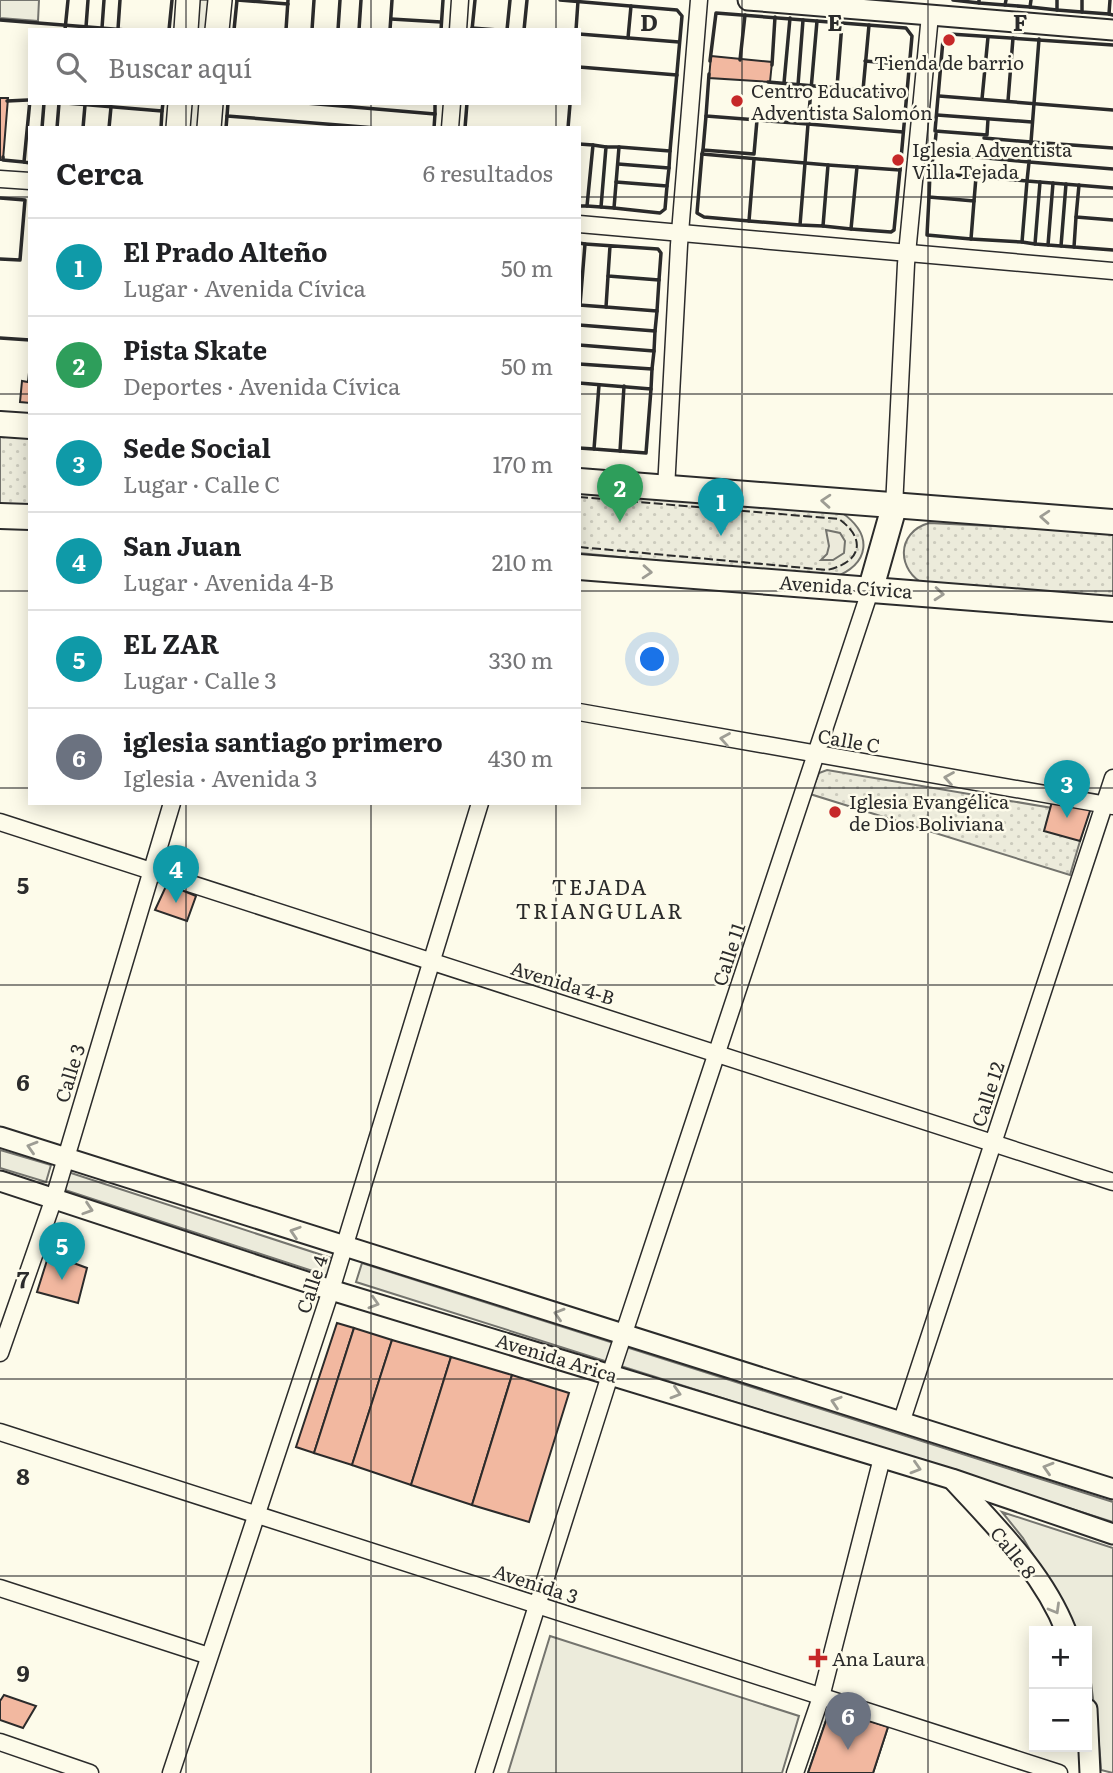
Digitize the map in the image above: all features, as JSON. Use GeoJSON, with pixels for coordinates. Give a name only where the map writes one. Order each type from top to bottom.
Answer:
{"type":"FeatureCollection","features":[{"type":"Feature","properties":{"kind":"main road"},"geometry":{"type":"LineString","coordinates":[[186,28],[188,0]]}},
{"type":"Feature","properties":{"kind":"main road"},"geometry":{"type":"LineString","coordinates":[[217,28],[220,0]]}},
{"type":"Feature","properties":{"kind":"main road"},"geometry":{"type":"LineString","coordinates":[[178,126],[180,105]]}},
{"type":"Feature","properties":{"kind":"main road"},"geometry":{"type":"LineString","coordinates":[[209,126],[211,105]]}},
{"type":"Feature","properties":{"kind":"main road"},"geometry":{"type":"LineString","coordinates":[[0,424],[28,426]]}},
{"type":"Feature","properties":{"kind":"main road"},"geometry":{"type":"LineString","coordinates":[[581,481],[1113,522]]}},
{"type":"Feature","properties":{"kind":"main road"},"geometry":{"type":"LineString","coordinates":[[871,588],[894,507]]}},
{"type":"Feature","properties":{"kind":"main road"},"geometry":{"type":"LineString","coordinates":[[0,516],[28,517]]}},
{"type":"Feature","properties":{"kind":"main road","name":"Avenida Cívica"},"geometry":{"type":"LineString","coordinates":[[581,567],[871,588],[1113,610]]}},
{"type":"Feature","properties":{"kind":"street"},"geometry":{"type":"LineString","coordinates":[[458,28],[460,0]]}},
{"type":"Feature","properties":{"kind":"street"},"geometry":{"type":"LineString","coordinates":[[666,489],[680,232],[699,0]]}},
{"type":"Feature","properties":{"kind":"street"},"geometry":{"type":"LineString","coordinates":[[748,0],[920,10],[1113,30]]}},
{"type":"Feature","properties":{"kind":"street"},"geometry":{"type":"LineString","coordinates":[[894,507],[920,10]]}},
{"type":"Feature","properties":{"kind":"street"},"geometry":{"type":"LineString","coordinates":[[450,126],[452,105]]}},
{"type":"Feature","properties":{"kind":"street"},"geometry":{"type":"LineString","coordinates":[[0,179],[28,181]]}},
{"type":"Feature","properties":{"kind":"street"},"geometry":{"type":"LineString","coordinates":[[581,225],[1113,271]]}},
{"type":"Feature","properties":{"kind":"street","name":"Calle 11"},"geometry":{"type":"LineString","coordinates":[[484,1773],[535,1605],[871,588]]}},
{"type":"Feature","properties":{"kind":"street","name":"Calle C"},"geometry":{"type":"LineString","coordinates":[[581,712],[1109,805]]}},
{"type":"Feature","properties":{"kind":"street","name":"Calle 12"},"geometry":{"type":"LineString","coordinates":[[901,1423],[1109,805],[1113,778]]}},
{"type":"Feature","properties":{"kind":"street","name":"Calle 3"},"geometry":{"type":"LineString","coordinates":[[0,1353],[54,1198],[171,805]]}},
{"type":"Feature","properties":{"kind":"street","name":"Calle 4"},"geometry":{"type":"LineString","coordinates":[[171,1773],[331,1290],[479,805]]}},
{"type":"Feature","properties":{"kind":"street","name":"Avenida 4-B"},"geometry":{"type":"LineString","coordinates":[[0,822],[430,962],[718,1052],[1113,1182]]}},
{"type":"Feature","properties":{"kind":"street"},"geometry":{"type":"LineString","coordinates":[[0,1138],[1113,1489]]}},
{"type":"Feature","properties":{"kind":"street","name":"Avenida Arica"},"geometry":{"type":"LineString","coordinates":[[0,1181],[331,1290],[953,1479],[1113,1534]]}},
{"type":"Feature","properties":{"kind":"street","name":"Avenida 3"},"geometry":{"type":"LineString","coordinates":[[0,1432],[1059,1773]]}},
{"type":"Feature","properties":{"kind":"street"},"geometry":{"type":"LineString","coordinates":[[795,1773],[821,1697],[882,1458]]}},
{"type":"Feature","properties":{"kind":"street","name":"Calle 8"},"geometry":{"type":"LineString","coordinates":[[953,1479],[1027,1563],[1063,1626]]}},
{"type":"Feature","properties":{"kind":"street"},"geometry":{"type":"LineString","coordinates":[[0,1588],[209,1656]]}},
{"type":"Feature","properties":{"kind":"street"},"geometry":{"type":"LineString","coordinates":[[0,1742],[90,1773]]}},
{"type":"Feature","properties":{"kind":"street"},"geometry":{"type":"LineString","coordinates":[[1089,1752],[1090,1773]]}},
{"type":"Feature","properties":{"kind":"shaded area"},"geometry":{"type":"Polygon","coordinates":[[[0,0],[39,0],[38,21],[0,18],[0,0]]]}},
{"type":"Feature","properties":{"kind":"shaded area"},"geometry":{"type":"Polygon","coordinates":[[[199,0],[209,0],[207,28],[197,28],[199,0]]]}},
{"type":"Feature","properties":{"kind":"shaded area"},"geometry":{"type":"Polygon","coordinates":[[[191,105],[201,105],[199,126],[189,126],[191,105]]]}},
{"type":"Feature","properties":{"kind":"shaded area"},"geometry":{"type":"Polygon","coordinates":[[[0,436],[28,438],[28,507],[0,507],[0,436]]]}},
{"type":"Feature","properties":{"kind":"shaded area"},"geometry":{"type":"Polygon","coordinates":[[[581,487],[841,512],[859,530],[863,548],[854,565],[833,578],[581,553],[581,487]]]}},
{"type":"Feature","properties":{"kind":"shaded area"},"geometry":{"type":"Polygon","coordinates":[[[929,523],[1113,532],[1113,599],[926,585],[909,571],[904,552],[910,535],[929,523]]]}},
{"type":"Feature","properties":{"kind":"shaded area"},"geometry":{"type":"Polygon","coordinates":[[[826,530],[840,533],[845,541],[844,553],[833,560],[821,560],[827,554],[829,546],[826,530]]]}},
{"type":"Feature","properties":{"kind":"shaded area"},"geometry":{"type":"Polygon","coordinates":[[[827,770],[1088,814],[1070,875],[810,794],[819,773],[827,770]]]}},
{"type":"Feature","properties":{"kind":"shaded area"},"geometry":{"type":"Polygon","coordinates":[[[0,1150],[51,1165],[46,1182],[0,1168],[0,1150]]]}},
{"type":"Feature","properties":{"kind":"shaded area"},"geometry":{"type":"Polygon","coordinates":[[[68,1172],[334,1259],[328,1276],[62,1189],[68,1172]]]}},
{"type":"Feature","properties":{"kind":"shaded area"},"geometry":{"type":"Polygon","coordinates":[[[362,1263],[1113,1502],[1113,1522],[356,1282],[362,1263]]]}},
{"type":"Feature","properties":{"kind":"shaded area"},"geometry":{"type":"Polygon","coordinates":[[[1002,1512],[1113,1548],[1113,1773],[1101,1770],[1092,1689],[1092,1626],[1075,1626],[1023,1538],[1002,1512]]]}},
{"type":"Feature","properties":{"kind":"shaded area"},"geometry":{"type":"Polygon","coordinates":[[[550,1636],[799,1716],[782,1773],[508,1773],[550,1636]]]}},
{"type":"Feature","properties":{"kind":"building"},"geometry":{"type":"Polygon","coordinates":[[[711,56],[772,62],[770,82],[709,78],[711,56]]]}},
{"type":"Feature","properties":{"kind":"building"},"geometry":{"type":"Polygon","coordinates":[[[0,98],[8,98],[3,160],[0,160],[0,98]]]}},
{"type":"Feature","properties":{"kind":"building"},"geometry":{"type":"Polygon","coordinates":[[[22,381],[28,382],[28,403],[20,402],[22,381]]]}},
{"type":"Feature","properties":{"kind":"building"},"geometry":{"type":"Polygon","coordinates":[[[1053,798],[1092,805],[1080,841],[1044,831],[1053,798]]]}},
{"type":"Feature","properties":{"kind":"building"},"geometry":{"type":"Polygon","coordinates":[[[167,884],[196,896],[187,921],[155,910],[167,884]]]}},
{"type":"Feature","properties":{"kind":"building"},"geometry":{"type":"Polygon","coordinates":[[[49,1254],[87,1268],[78,1303],[37,1292],[49,1254]]]}},
{"type":"Feature","properties":{"kind":"building"},"geometry":{"type":"Polygon","coordinates":[[[337,1323],[354,1328],[314,1453],[296,1447],[337,1323]]]}},
{"type":"Feature","properties":{"kind":"building"},"geometry":{"type":"Polygon","coordinates":[[[354,1328],[392,1340],[352,1465],[314,1453],[354,1328]]]}},
{"type":"Feature","properties":{"kind":"building"},"geometry":{"type":"Polygon","coordinates":[[[392,1340],[451,1357],[411,1485],[352,1465],[392,1340]]]}},
{"type":"Feature","properties":{"kind":"building"},"geometry":{"type":"Polygon","coordinates":[[[451,1357],[512,1375],[472,1505],[411,1485],[451,1357]]]}},
{"type":"Feature","properties":{"kind":"building"},"geometry":{"type":"Polygon","coordinates":[[[512,1375],[569,1393],[529,1522],[472,1505],[512,1375]]]}},
{"type":"Feature","properties":{"kind":"building"},"geometry":{"type":"Polygon","coordinates":[[[4,1695],[36,1706],[23,1728],[0,1720],[0,1701],[4,1695]]]}},
{"type":"Feature","properties":{"kind":"building"},"geometry":{"type":"Polygon","coordinates":[[[830,1709],[888,1727],[873,1773],[808,1773],[830,1709]]]}},
{"type":"Feature","properties":{"kind":"building"},"geometry":{"type":"Polygon","coordinates":[[[830,1709],[888,1727],[873,1773],[808,1773],[830,1709]]]}},
{"type":"Feature","properties":{"kind":"fence"},"geometry":{"type":"LineString","coordinates":[[581,497],[839,519],[848,527],[857,543],[853,556],[847,562],[827,570],[581,547]]}},
{"type":"Feature","properties":{"kind":"wall"},"geometry":{"type":"LineString","coordinates":[[65,28],[68,0]]}},
{"type":"Feature","properties":{"kind":"wall"},"geometry":{"type":"LineString","coordinates":[[86,27],[88,0]]}},
{"type":"Feature","properties":{"kind":"wall"},"geometry":{"type":"LineString","coordinates":[[102,28],[104,0]]}},
{"type":"Feature","properties":{"kind":"wall"},"geometry":{"type":"LineString","coordinates":[[118,28],[120,0]]}},
{"type":"Feature","properties":{"kind":"wall"},"geometry":{"type":"LineString","coordinates":[[169,28],[172,0]]}},
{"type":"Feature","properties":{"kind":"wall"},"geometry":{"type":"LineString","coordinates":[[237,0],[288,4]]}},
{"type":"Feature","properties":{"kind":"wall"},"geometry":{"type":"LineString","coordinates":[[234,28],[237,0]]}},
{"type":"Feature","properties":{"kind":"wall"},"geometry":{"type":"LineString","coordinates":[[286,28],[288,0]]}},
{"type":"Feature","properties":{"kind":"wall"},"geometry":{"type":"LineString","coordinates":[[312,28],[314,0]]}},
{"type":"Feature","properties":{"kind":"wall"},"geometry":{"type":"LineString","coordinates":[[338,28],[340,0]]}},
{"type":"Feature","properties":{"kind":"wall"},"geometry":{"type":"LineString","coordinates":[[359,28],[361,0]]}},
{"type":"Feature","properties":{"kind":"wall"},"geometry":{"type":"LineString","coordinates":[[390,28],[392,0]]}},
{"type":"Feature","properties":{"kind":"wall"},"geometry":{"type":"LineString","coordinates":[[441,28],[443,0]]}},
{"type":"Feature","properties":{"kind":"wall"},"geometry":{"type":"LineString","coordinates":[[472,28],[475,0]]}},
{"type":"Feature","properties":{"kind":"wall"},"geometry":{"type":"LineString","coordinates":[[507,28],[510,0]]}},
{"type":"Feature","properties":{"kind":"wall"},"geometry":{"type":"LineString","coordinates":[[524,28],[527,0]]}},
{"type":"Feature","properties":{"kind":"wall"},"geometry":{"type":"LineString","coordinates":[[560,0],[677,10],[682,16],[670,151]]}},
{"type":"Feature","properties":{"kind":"wall"},"geometry":{"type":"LineString","coordinates":[[953,0],[979,3]]}},
{"type":"Feature","properties":{"kind":"wall"},"geometry":{"type":"LineString","coordinates":[[979,0],[979,3],[1005,5]]}},
{"type":"Feature","properties":{"kind":"wall"},"geometry":{"type":"LineString","coordinates":[[1006,0],[1005,5],[1030,7]]}},
{"type":"Feature","properties":{"kind":"wall"},"geometry":{"type":"LineString","coordinates":[[1031,0],[1030,7],[1057,10]]}},
{"type":"Feature","properties":{"kind":"wall"},"geometry":{"type":"LineString","coordinates":[[1057,0],[1057,10],[1082,12]]}},
{"type":"Feature","properties":{"kind":"wall"},"geometry":{"type":"LineString","coordinates":[[1082,0],[1082,12],[1109,14]]}},
{"type":"Feature","properties":{"kind":"wall"},"geometry":{"type":"LineString","coordinates":[[1110,0],[1109,14],[1113,15]]}},
{"type":"Feature","properties":{"kind":"wall"},"geometry":{"type":"LineString","coordinates":[[576,28],[578,1]]}},
{"type":"Feature","properties":{"kind":"wall"},"geometry":{"type":"LineString","coordinates":[[628,38],[631,6]]}},
{"type":"Feature","properties":{"kind":"wall"},"geometry":{"type":"LineString","coordinates":[[710,61],[716,13],[906,28],[912,36],[900,170],[857,167]]}},
{"type":"Feature","properties":{"kind":"wall"},"geometry":{"type":"LineString","coordinates":[[740,60],[745,15]]}},
{"type":"Feature","properties":{"kind":"wall"},"geometry":{"type":"LineString","coordinates":[[772,65],[775,17]]}},
{"type":"Feature","properties":{"kind":"wall"},"geometry":{"type":"LineString","coordinates":[[784,83],[790,18]]}},
{"type":"Feature","properties":{"kind":"wall"},"geometry":{"type":"LineString","coordinates":[[391,19],[441,22]]}},
{"type":"Feature","properties":{"kind":"wall"},"geometry":{"type":"LineString","coordinates":[[0,20],[101,28]]}},
{"type":"Feature","properties":{"kind":"wall"},"geometry":{"type":"LineString","coordinates":[[798,85],[803,20]]}},
{"type":"Feature","properties":{"kind":"wall"},"geometry":{"type":"LineString","coordinates":[[709,74],[706,116],[808,124],[817,21]]}},
{"type":"Feature","properties":{"kind":"wall"},"geometry":{"type":"LineString","coordinates":[[837,87],[842,23]]}},
{"type":"Feature","properties":{"kind":"wall"},"geometry":{"type":"LineString","coordinates":[[863,90],[869,25]]}},
{"type":"Feature","properties":{"kind":"wall"},"geometry":{"type":"LineString","coordinates":[[581,34],[679,42]]}},
{"type":"Feature","properties":{"kind":"wall"},"geometry":{"type":"LineString","coordinates":[[988,119],[987,135],[935,131],[943,40],[950,34],[1113,45]]}},
{"type":"Feature","properties":{"kind":"wall"},"geometry":{"type":"LineString","coordinates":[[982,99],[988,37]]}},
{"type":"Feature","properties":{"kind":"wall"},"geometry":{"type":"LineString","coordinates":[[1008,101],[1013,38]]}},
{"type":"Feature","properties":{"kind":"wall"},"geometry":{"type":"LineString","coordinates":[[1039,39],[1031,142],[1113,148]]}},
{"type":"Feature","properties":{"kind":"wall"},"geometry":{"type":"LineString","coordinates":[[865,61],[910,65]]}},
{"type":"Feature","properties":{"kind":"wall"},"geometry":{"type":"LineString","coordinates":[[581,67],[677,75]]}},
{"type":"Feature","properties":{"kind":"wall"},"geometry":{"type":"LineString","coordinates":[[768,82],[907,94]]}},
{"type":"Feature","properties":{"kind":"wall"},"geometry":{"type":"LineString","coordinates":[[939,96],[1113,110]]}},
{"type":"Feature","properties":{"kind":"wall"},"geometry":{"type":"LineString","coordinates":[[7,101],[28,100]]}},
{"type":"Feature","properties":{"kind":"wall"},"geometry":{"type":"LineString","coordinates":[[28,163],[24,162],[30,105]]}},
{"type":"Feature","properties":{"kind":"wall"},"geometry":{"type":"LineString","coordinates":[[42,126],[44,105]]}},
{"type":"Feature","properties":{"kind":"wall"},"geometry":{"type":"LineString","coordinates":[[57,126],[59,105]]}},
{"type":"Feature","properties":{"kind":"wall"},"geometry":{"type":"LineString","coordinates":[[83,126],[85,105]]}},
{"type":"Feature","properties":{"kind":"wall"},"geometry":{"type":"LineString","coordinates":[[90,105],[162,111],[163,105]]}},
{"type":"Feature","properties":{"kind":"wall"},"geometry":{"type":"LineString","coordinates":[[228,105],[227,116],[351,126]]}},
{"type":"Feature","properties":{"kind":"wall"},"geometry":{"type":"LineString","coordinates":[[329,105],[435,114],[435,105]]}},
{"type":"Feature","properties":{"kind":"wall"},"geometry":{"type":"LineString","coordinates":[[465,126],[467,105]]}},
{"type":"Feature","properties":{"kind":"wall"},"geometry":{"type":"LineString","coordinates":[[568,126],[570,105]]}},
{"type":"Feature","properties":{"kind":"wall"},"geometry":{"type":"LineString","coordinates":[[109,126],[111,107]]}},
{"type":"Feature","properties":{"kind":"wall"},"geometry":{"type":"LineString","coordinates":[[161,126],[162,111]]}},
{"type":"Feature","properties":{"kind":"wall"},"geometry":{"type":"LineString","coordinates":[[434,126],[435,114]]}},
{"type":"Feature","properties":{"kind":"wall"},"geometry":{"type":"LineString","coordinates":[[937,115],[1032,122]]}},
{"type":"Feature","properties":{"kind":"wall"},"geometry":{"type":"LineString","coordinates":[[226,126],[227,116]]}},
{"type":"Feature","properties":{"kind":"wall"},"geometry":{"type":"LineString","coordinates":[[706,116],[703,150],[754,154],[757,120]]}},
{"type":"Feature","properties":{"kind":"wall"},"geometry":{"type":"LineString","coordinates":[[703,150],[702,154],[805,163],[808,124],[903,132]]}},
{"type":"Feature","properties":{"kind":"wall"},"geometry":{"type":"LineString","coordinates":[[936,134],[934,153],[1029,162],[1027,181],[1113,188]]}},
{"type":"Feature","properties":{"kind":"wall"},"geometry":{"type":"LineString","coordinates":[[984,138],[1031,142],[1029,162],[1113,169]]}},
{"type":"Feature","properties":{"kind":"wall"},"geometry":{"type":"LineString","coordinates":[[581,144],[593,145],[587,206],[581,206]]}},
{"type":"Feature","properties":{"kind":"wall"},"geometry":{"type":"LineString","coordinates":[[587,206],[601,207],[606,147],[593,145]]}},
{"type":"Feature","properties":{"kind":"wall"},"geometry":{"type":"LineString","coordinates":[[601,207],[614,208],[619,147],[606,147]]}},
{"type":"Feature","properties":{"kind":"wall"},"geometry":{"type":"LineString","coordinates":[[619,147],[670,151],[669,168]]}},
{"type":"Feature","properties":{"kind":"wall"},"geometry":{"type":"LineString","coordinates":[[934,153],[930,173],[1027,181],[1022,242],[1035,244]]}},
{"type":"Feature","properties":{"kind":"wall"},"geometry":{"type":"LineString","coordinates":[[702,154],[697,213],[704,217],[749,221],[754,159]]}},
{"type":"Feature","properties":{"kind":"wall"},"geometry":{"type":"LineString","coordinates":[[3,157],[3,160],[24,162]]}},
{"type":"Feature","properties":{"kind":"wall"},"geometry":{"type":"LineString","coordinates":[[749,221],[800,225],[805,163],[828,165],[823,226],[800,225]]}},
{"type":"Feature","properties":{"kind":"wall"},"geometry":{"type":"LineString","coordinates":[[618,164],[669,168],[667,186]]}},
{"type":"Feature","properties":{"kind":"wall"},"geometry":{"type":"LineString","coordinates":[[823,226],[851,229],[857,167],[828,165]]}},
{"type":"Feature","properties":{"kind":"wall"},"geometry":{"type":"LineString","coordinates":[[851,229],[894,230],[900,170]]}},
{"type":"Feature","properties":{"kind":"wall"},"geometry":{"type":"LineString","coordinates":[[930,173],[929,197],[974,201],[976,177]]}},
{"type":"Feature","properties":{"kind":"wall"},"geometry":{"type":"LineString","coordinates":[[614,208],[660,213],[665,209],[667,186],[616,182]]}},
{"type":"Feature","properties":{"kind":"wall"},"geometry":{"type":"LineString","coordinates":[[1040,182],[1035,244],[1048,245]]}},
{"type":"Feature","properties":{"kind":"wall"},"geometry":{"type":"LineString","coordinates":[[1053,183],[1048,245],[1061,246]]}},
{"type":"Feature","properties":{"kind":"wall"},"geometry":{"type":"LineString","coordinates":[[1066,184],[1061,246],[1074,247]]}},
{"type":"Feature","properties":{"kind":"wall"},"geometry":{"type":"LineString","coordinates":[[1079,185],[1076,217],[1113,220]]}},
{"type":"Feature","properties":{"kind":"wall"},"geometry":{"type":"LineString","coordinates":[[929,197],[927,235],[971,239],[974,201]]}},
{"type":"Feature","properties":{"kind":"wall"},"geometry":{"type":"LineString","coordinates":[[0,198],[25,200],[20,260],[0,259]]}},
{"type":"Feature","properties":{"kind":"wall"},"geometry":{"type":"LineString","coordinates":[[1076,217],[1074,247],[1113,250]]}},
{"type":"Feature","properties":{"kind":"wall"},"geometry":{"type":"LineString","coordinates":[[971,239],[1022,242]]}},
{"type":"Feature","properties":{"kind":"wall"},"geometry":{"type":"LineString","coordinates":[[581,243],[585,244],[581,293]]}},
{"type":"Feature","properties":{"kind":"wall"},"geometry":{"type":"LineString","coordinates":[[585,244],[658,249],[661,253],[659,280],[608,276],[610,246]]}},
{"type":"Feature","properties":{"kind":"wall"},"geometry":{"type":"LineString","coordinates":[[608,276],[606,307],[657,311],[659,280]]}},
{"type":"Feature","properties":{"kind":"wall"},"geometry":{"type":"LineString","coordinates":[[581,305],[606,307]]}},
{"type":"Feature","properties":{"kind":"wall"},"geometry":{"type":"LineString","coordinates":[[581,325],[655,331],[657,311]]}},
{"type":"Feature","properties":{"kind":"wall"},"geometry":{"type":"LineString","coordinates":[[581,345],[654,351],[655,331]]}},
{"type":"Feature","properties":{"kind":"wall"},"geometry":{"type":"LineString","coordinates":[[0,338],[28,340]]}},
{"type":"Feature","properties":{"kind":"wall"},"geometry":{"type":"LineString","coordinates":[[581,364],[652,369],[654,351]]}},
{"type":"Feature","properties":{"kind":"wall"},"geometry":{"type":"LineString","coordinates":[[581,383],[651,389],[652,369]]}},
{"type":"Feature","properties":{"kind":"wall"},"geometry":{"type":"LineString","coordinates":[[599,385],[594,449],[620,451]]}},
{"type":"Feature","properties":{"kind":"wall"},"geometry":{"type":"LineString","coordinates":[[624,386],[620,451],[646,453],[651,389]]}},
{"type":"Feature","properties":{"kind":"wall"},"geometry":{"type":"LineString","coordinates":[[581,448],[594,449]]}},
{"type":"Feature","properties":{"kind":"place","name":"Tienda de barrio"},"geometry":{"type":"Point","coordinates":[949,40]}},
{"type":"Feature","properties":{"kind":"place","name":"Centro Educativo Adventista Salomón"},"geometry":{"type":"Point","coordinates":[737,101]}},
{"type":"Feature","properties":{"kind":"place","name":"Iglesia Adventista Villa Tejada"},"geometry":{"type":"Point","coordinates":[898,160]}},
{"type":"Feature","properties":{"kind":"place","name":"Pista Skate"},"geometry":{"type":"Point","coordinates":[620,522]}},
{"type":"Feature","properties":{"kind":"place","name":"El Prado Alteño"},"geometry":{"type":"Point","coordinates":[721,536]}},
{"type":"Feature","properties":{"kind":"place","name":"Iglesia Evangélica de Dios Boliviana"},"geometry":{"type":"Point","coordinates":[835,812]}},
{"type":"Feature","properties":{"kind":"place","name":"Sede Social"},"geometry":{"type":"Point","coordinates":[1067,818]}},
{"type":"Feature","properties":{"kind":"place","name":"San Juan"},"geometry":{"type":"Point","coordinates":[176,903]}},
{"type":"Feature","properties":{"kind":"place","name":"EL ZAR"},"geometry":{"type":"Point","coordinates":[62,1280]}},
{"type":"Feature","properties":{"kind":"place","name":"Ana Laura"},"geometry":{"type":"Point","coordinates":[818,1658]}},
{"type":"Feature","properties":{"kind":"place","name":"iglesia santiago primero"},"geometry":{"type":"Point","coordinates":[848,1750]}},
{"type":"Feature","properties":{"kind":"district","name":"TEJADA TRIANGULAR"},"geometry":{"type":"Point","coordinates":[600,897]}}]}
